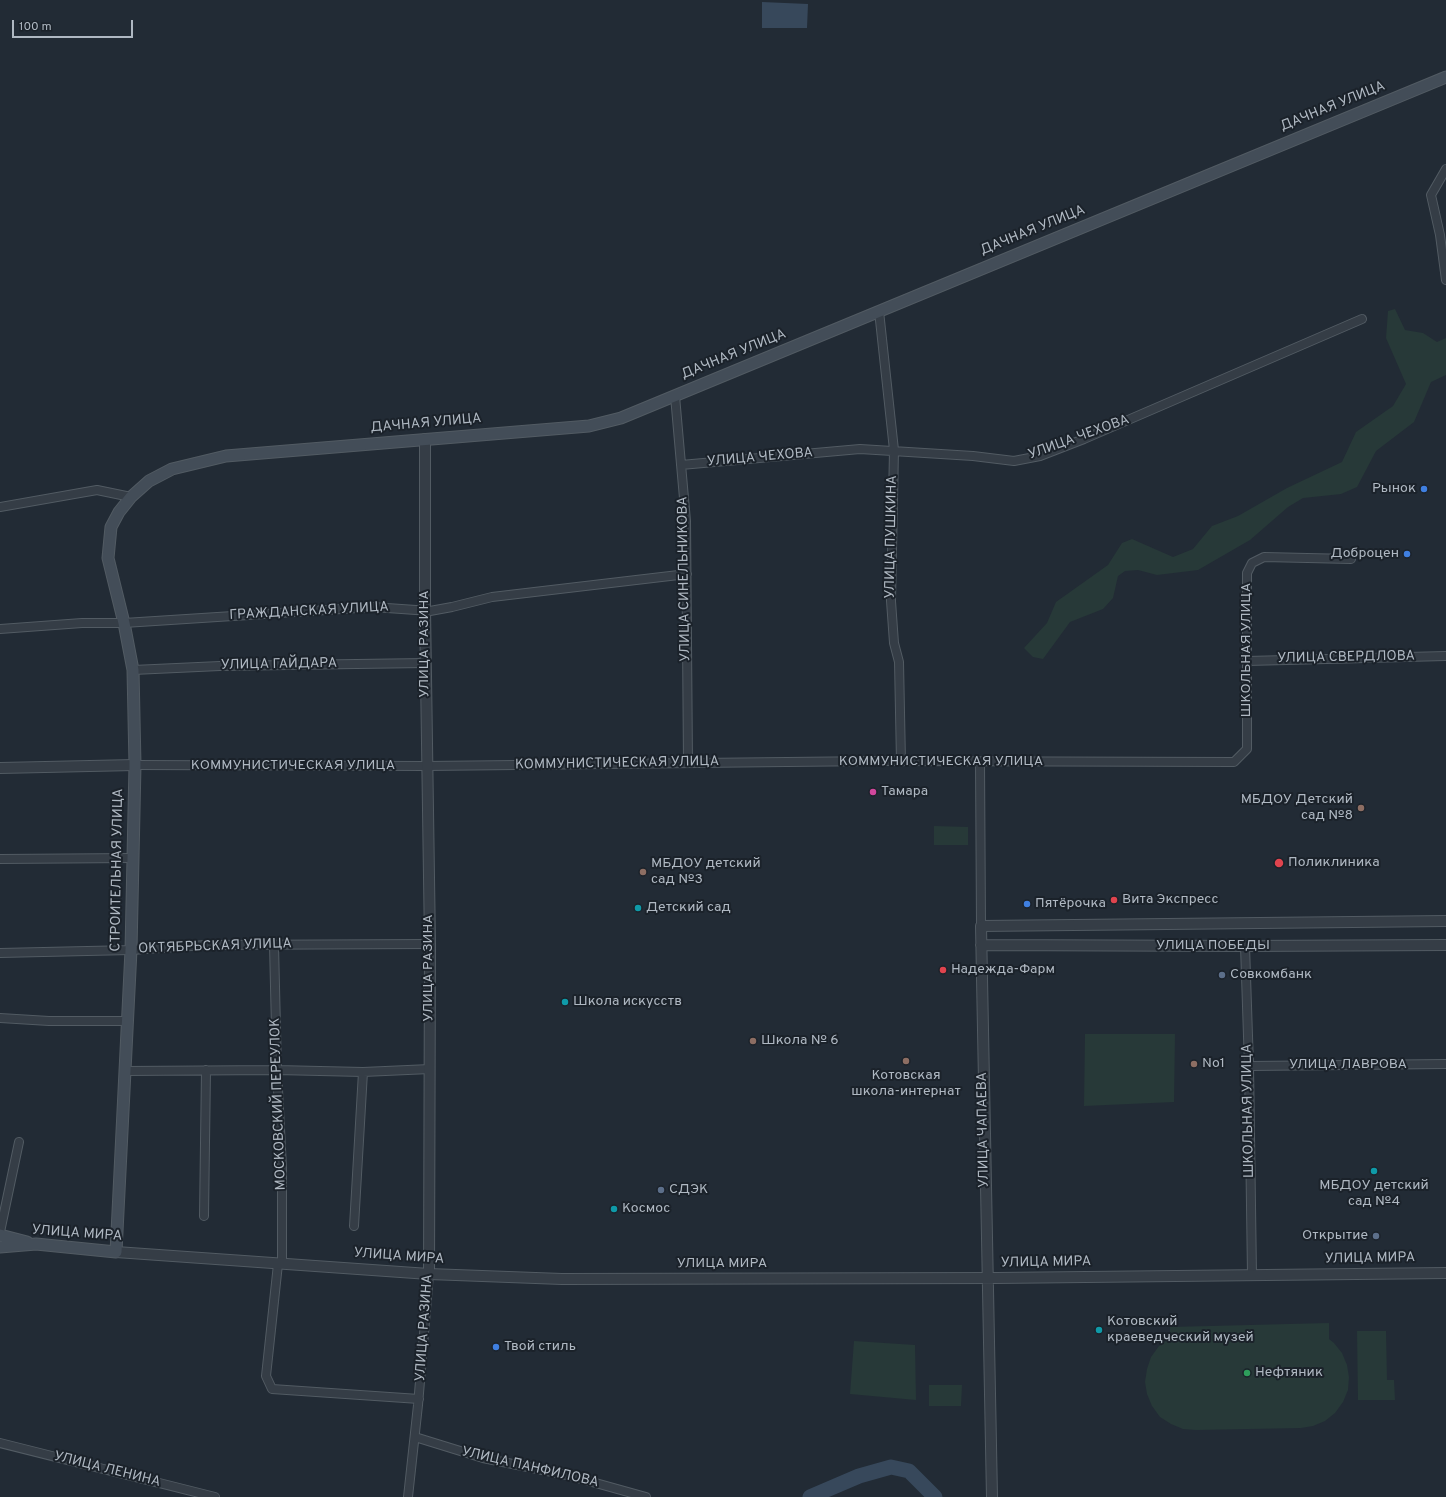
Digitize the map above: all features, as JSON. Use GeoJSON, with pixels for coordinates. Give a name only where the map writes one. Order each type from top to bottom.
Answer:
{"type":"FeatureCollection","features":[{"type":"Feature","properties":{"kind":"main road","name":"ДАЧНАЯ УЛИЦА"},"geometry":{"type":"LineString","coordinates":[[131,497],[149,481],[172,469],[226,456],[589,426],[621,418],[1446,77]]}},
{"type":"Feature","properties":{"kind":"main road","name":"СТРОИТЕЛЬНАЯ УЛИЦА"},"geometry":{"type":"LineString","coordinates":[[116,1252],[131,950],[136,765],[133,670],[124,623],[108,558],[112,527],[119,512],[131,497]]}},
{"type":"Feature","properties":{"kind":"main road"},"geometry":{"type":"LineString","coordinates":[[0,1235],[36,1244]]}},
{"type":"Feature","properties":{"kind":"main road","name":"УЛИЦА МИРА"},"geometry":{"type":"LineString","coordinates":[[0,1247],[36,1244],[116,1252]]}},
{"type":"Feature","properties":{"kind":"street"},"geometry":{"type":"LineString","coordinates":[[1446,170],[1431,195],[1440,235],[1446,280]]}},
{"type":"Feature","properties":{"kind":"street","name":"УЛИЦА ПУШКИНА"},"geometry":{"type":"LineString","coordinates":[[879,311],[894,450],[891,601],[894,643],[899,662],[901,762]]}},
{"type":"Feature","properties":{"kind":"street","name":"УЛИЦА ЧЕХОВА"},"geometry":{"type":"LineString","coordinates":[[681,465],[860,449],[973,456],[1014,461],[1040,456],[1084,439],[1362,319]]}},
{"type":"Feature","properties":{"kind":"street","name":"УЛИЦА СИНЕЛЬНИКОВА"},"geometry":{"type":"LineString","coordinates":[[675,396],[686,521],[688,763]]}},
{"type":"Feature","properties":{"kind":"street","name":"УЛИЦА РАЗИНА"},"geometry":{"type":"LineString","coordinates":[[408,1497],[419,1399],[429,1274],[430,944],[426,766],[425,439]]}},
{"type":"Feature","properties":{"kind":"street"},"geometry":{"type":"LineString","coordinates":[[0,507],[97,490],[131,497]]}},
{"type":"Feature","properties":{"kind":"street","name":"ШКОЛЬНАЯ УЛИЦА"},"geometry":{"type":"LineString","coordinates":[[1234,762],[1247,749],[1247,573],[1252,563],[1264,557],[1351,559]]}},
{"type":"Feature","properties":{"kind":"street","name":"ГРАЖДАНСКАЯ УЛИЦА"},"geometry":{"type":"LineString","coordinates":[[0,629],[82,623],[124,623],[373,607],[430,611],[492,597],[687,574]]}},
{"type":"Feature","properties":{"kind":"street","name":"УЛИЦА СВЕРДЛОВА"},"geometry":{"type":"LineString","coordinates":[[1247,661],[1446,656]]}},
{"type":"Feature","properties":{"kind":"street","name":"УЛИЦА ГАЙДАРА"},"geometry":{"type":"LineString","coordinates":[[133,670],[220,666],[425,663]]}},
{"type":"Feature","properties":{"kind":"street","name":"УЛИЦА ЧАПАЕВА"},"geometry":{"type":"LineString","coordinates":[[980,762],[981,945],[992,1496]]}},
{"type":"Feature","properties":{"kind":"street","name":"КОММУНИСТИЧЕСКАЯ УЛИЦА"},"geometry":{"type":"LineString","coordinates":[[0,768],[136,765],[426,766],[688,763],[1234,762]]}},
{"type":"Feature","properties":{"kind":"street"},"geometry":{"type":"LineString","coordinates":[[0,860],[133,858]]}},
{"type":"Feature","properties":{"kind":"street","name":"УЛИЦА ПОБЕДЫ"},"geometry":{"type":"LineString","coordinates":[[981,926],[1446,922]]}},
{"type":"Feature","properties":{"kind":"street","name":"ОКТЯБРЬСКАЯ УЛИЦА"},"geometry":{"type":"LineString","coordinates":[[0,953],[131,950],[206,945],[430,944]]}},
{"type":"Feature","properties":{"kind":"street","name":"МОСКОВСКИЙ ПЕРЕУЛОК"},"geometry":{"type":"LineString","coordinates":[[274,945],[277,1070],[282,1168],[280,1264],[266,1376],[272,1389],[419,1399]]}},
{"type":"Feature","properties":{"kind":"street","name":"УЛИЦА ПОБЕДЫ"},"geometry":{"type":"LineString","coordinates":[[981,945],[1446,945]]}},
{"type":"Feature","properties":{"kind":"street","name":"ШКОЛЬНАЯ УЛИЦА"},"geometry":{"type":"LineString","coordinates":[[1245,946],[1249,1066],[1252,1275]]}},
{"type":"Feature","properties":{"kind":"street"},"geometry":{"type":"LineString","coordinates":[[0,1018],[49,1021],[127,1021]]}},
{"type":"Feature","properties":{"kind":"street","name":"УЛИЦА ЛАВРОВА"},"geometry":{"type":"LineString","coordinates":[[1249,1066],[1446,1064]]}},
{"type":"Feature","properties":{"kind":"street"},"geometry":{"type":"LineString","coordinates":[[125,1071],[277,1070],[363,1072],[430,1069]]}},
{"type":"Feature","properties":{"kind":"street"},"geometry":{"type":"LineString","coordinates":[[204,1216],[206,1070]]}},
{"type":"Feature","properties":{"kind":"street"},"geometry":{"type":"LineString","coordinates":[[354,1226],[363,1072]]}},
{"type":"Feature","properties":{"kind":"street"},"geometry":{"type":"LineString","coordinates":[[0,1232],[19,1142]]}},
{"type":"Feature","properties":{"kind":"street","name":"УЛИЦА МИРА"},"geometry":{"type":"LineString","coordinates":[[116,1252],[429,1274],[562,1279],[987,1278],[1446,1273]]}},
{"type":"Feature","properties":{"kind":"street","name":"УЛИЦА ПАНФИЛОВА"},"geometry":{"type":"LineString","coordinates":[[415,1437],[482,1458],[567,1474],[646,1497]]}},
{"type":"Feature","properties":{"kind":"street","name":"УЛИЦА ЛЕНИНА"},"geometry":{"type":"LineString","coordinates":[[0,1443],[215,1497]]}},
{"type":"Feature","properties":{"kind":"shaded area"},"geometry":{"type":"Polygon","coordinates":[[[1395,309],[1405,330],[1423,333],[1437,342],[1446,338],[1446,375],[1431,382],[1414,422],[1376,451],[1357,487],[1341,494],[1303,498],[1288,507],[1250,540],[1198,570],[1157,575],[1138,570],[1125,571],[1118,576],[1113,598],[1103,609],[1070,622],[1043,659],[1033,657],[1024,648],[1047,623],[1056,602],[1108,565],[1122,543],[1132,539],[1173,557],[1193,549],[1212,526],[1238,516],[1287,488],[1342,462],[1356,432],[1393,406],[1406,384],[1386,338],[1388,311],[1395,309]]]}},
{"type":"Feature","properties":{"kind":"shaded area"},"geometry":{"type":"Polygon","coordinates":[[[934,826],[968,827],[968,845],[934,845],[934,826]]]}},
{"type":"Feature","properties":{"kind":"shaded area"},"geometry":{"type":"Polygon","coordinates":[[[1085,1034],[1175,1034],[1174,1102],[1084,1106],[1085,1034]]]}},
{"type":"Feature","properties":{"kind":"shaded area","name":"Нефтяник"},"geometry":{"type":"Polygon","coordinates":[[[1329,1323],[1329,1339],[1342,1353],[1347,1365],[1349,1377],[1348,1390],[1343,1402],[1335,1413],[1325,1421],[1313,1426],[1301,1428],[1183,1429],[1160,1417],[1152,1406],[1147,1394],[1145,1382],[1147,1369],[1151,1357],[1159,1346],[1170,1338],[1170,1327],[1329,1323]]]}},
{"type":"Feature","properties":{"kind":"shaded area"},"geometry":{"type":"Polygon","coordinates":[[[1357,1331],[1386,1331],[1387,1380],[1394,1380],[1395,1400],[1358,1400],[1357,1331]]]}},
{"type":"Feature","properties":{"kind":"shaded area"},"geometry":{"type":"Polygon","coordinates":[[[854,1341],[915,1345],[916,1400],[850,1394],[854,1341]]]}},
{"type":"Feature","properties":{"kind":"shaded area"},"geometry":{"type":"Polygon","coordinates":[[[929,1385],[962,1385],[961,1406],[929,1406],[929,1385]]]}},
{"type":"Feature","properties":{"kind":"water"},"geometry":{"type":"Polygon","coordinates":[[[762,2],[808,4],[807,28],[762,28],[762,2]]]}},
{"type":"Feature","properties":{"kind":"waterway"},"geometry":{"type":"LineString","coordinates":[[810,1497],[859,1476],[891,1467],[909,1471],[935,1497]]}},
{"type":"Feature","properties":{"kind":"place","name":"Рынок"},"geometry":{"type":"Point","coordinates":[1424,489]}},
{"type":"Feature","properties":{"kind":"place","name":"Доброцен"},"geometry":{"type":"Point","coordinates":[1407,554]}},
{"type":"Feature","properties":{"kind":"place","name":"Тамара"},"geometry":{"type":"Point","coordinates":[873,792]}},
{"type":"Feature","properties":{"kind":"place","name":"МБДОУ Детский сад №8"},"geometry":{"type":"Point","coordinates":[1361,808]}},
{"type":"Feature","properties":{"kind":"place","name":"Поликлиника"},"geometry":{"type":"Point","coordinates":[1279,863]}},
{"type":"Feature","properties":{"kind":"place","name":"МБДОУ детский сад №3"},"geometry":{"type":"Point","coordinates":[643,872]}},
{"type":"Feature","properties":{"kind":"place","name":"Вита Экспресс"},"geometry":{"type":"Point","coordinates":[1114,900]}},
{"type":"Feature","properties":{"kind":"place","name":"Пятёрочка"},"geometry":{"type":"Point","coordinates":[1027,904]}},
{"type":"Feature","properties":{"kind":"place","name":"Детский сад"},"geometry":{"type":"Point","coordinates":[638,908]}},
{"type":"Feature","properties":{"kind":"place","name":"Надежда-Фарм"},"geometry":{"type":"Point","coordinates":[943,970]}},
{"type":"Feature","properties":{"kind":"place","name":"Совкомбанк"},"geometry":{"type":"Point","coordinates":[1222,975]}},
{"type":"Feature","properties":{"kind":"place","name":"Школа искусств"},"geometry":{"type":"Point","coordinates":[565,1002]}},
{"type":"Feature","properties":{"kind":"place","name":"Школа № 6"},"geometry":{"type":"Point","coordinates":[753,1041]}},
{"type":"Feature","properties":{"kind":"place","name":"Котовская школа-интернат"},"geometry":{"type":"Point","coordinates":[906,1061]}},
{"type":"Feature","properties":{"kind":"place","name":"No1"},"geometry":{"type":"Point","coordinates":[1194,1064]}},
{"type":"Feature","properties":{"kind":"place","name":"МБДОУ детский сад №4"},"geometry":{"type":"Point","coordinates":[1374,1171]}},
{"type":"Feature","properties":{"kind":"place","name":"СДЭК"},"geometry":{"type":"Point","coordinates":[661,1190]}},
{"type":"Feature","properties":{"kind":"place","name":"Космос"},"geometry":{"type":"Point","coordinates":[614,1209]}},
{"type":"Feature","properties":{"kind":"place","name":"Открытие"},"geometry":{"type":"Point","coordinates":[1376,1236]}},
{"type":"Feature","properties":{"kind":"place","name":"Котовский краеведческий музей"},"geometry":{"type":"Point","coordinates":[1099,1330]}},
{"type":"Feature","properties":{"kind":"place","name":"Твой стиль"},"geometry":{"type":"Point","coordinates":[496,1347]}},
{"type":"Feature","properties":{"kind":"place","name":"Нефтяник"},"geometry":{"type":"Point","coordinates":[1247,1373]}}]}
